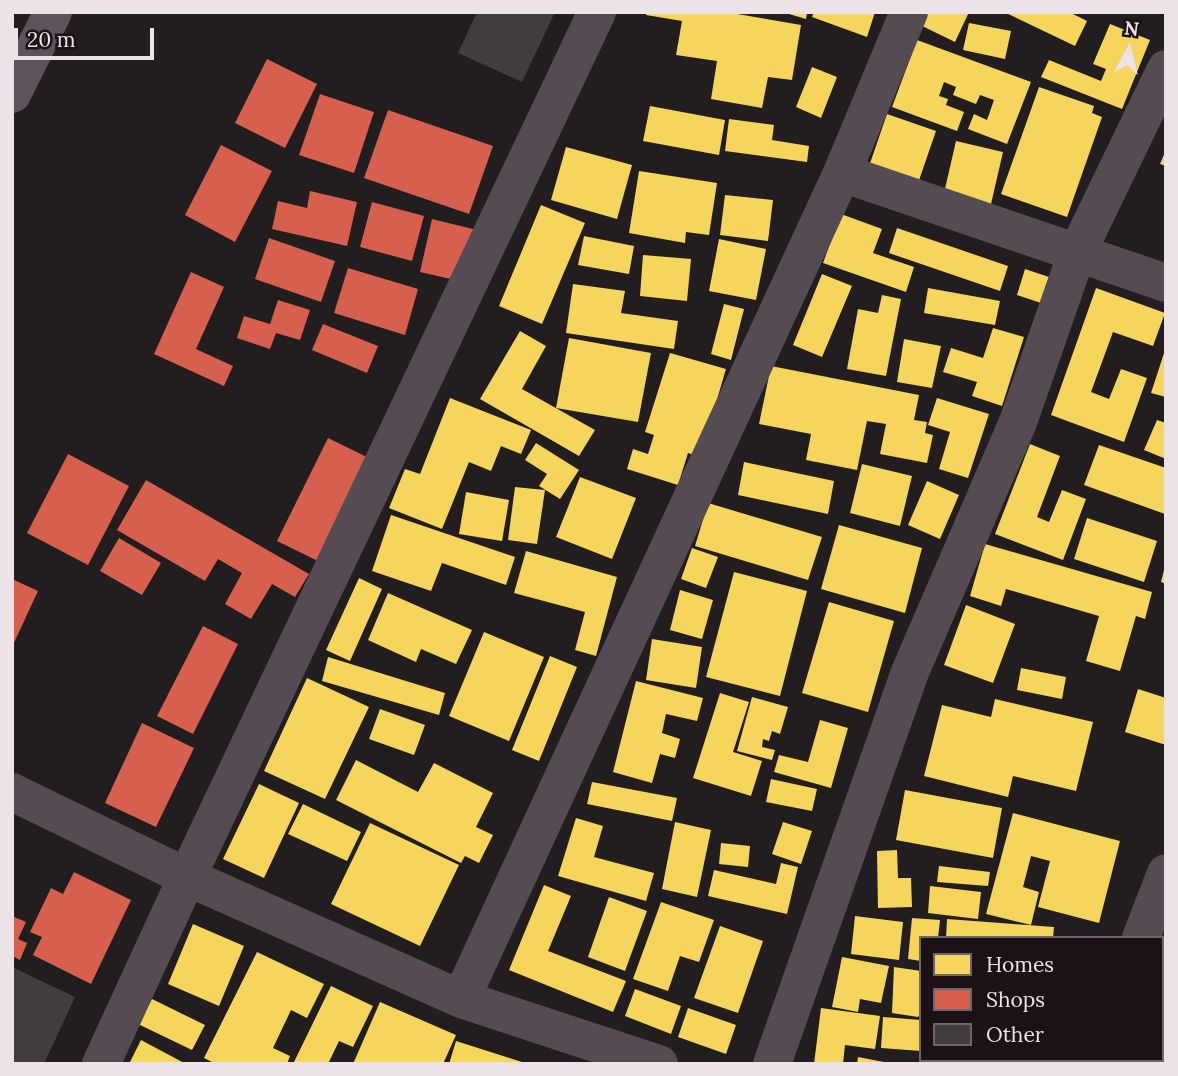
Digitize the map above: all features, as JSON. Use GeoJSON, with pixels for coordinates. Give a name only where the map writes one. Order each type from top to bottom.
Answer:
{"type":"FeatureCollection","features":[{"type":"Feature","properties":{"kind":"main road"},"geometry":{"type":"LineString","coordinates":[[12,94],[53,12]]}},
{"type":"Feature","properties":{"kind":"street"},"geometry":{"type":"LineString","coordinates":[[101,1064],[597,12]]}},
{"type":"Feature","properties":{"kind":"street"},"geometry":{"type":"LineString","coordinates":[[461,999],[842,173],[909,12]]}},
{"type":"Feature","properties":{"kind":"street"},"geometry":{"type":"LineString","coordinates":[[772,1064],[910,673],[1018,422],[1077,253],[1166,69]]}},
{"type":"Feature","properties":{"kind":"street"},"geometry":{"type":"LineString","coordinates":[[842,173],[1166,283]]}},
{"type":"Feature","properties":{"kind":"street"},"geometry":{"type":"LineString","coordinates":[[12,792],[187,877],[461,999],[659,1064]]}},
{"type":"Feature","properties":{"kind":"street"},"geometry":{"type":"LineString","coordinates":[[1142,936],[1166,873]]}},
{"type":"Feature","properties":{"kind":"building: Homes"},"geometry":{"type":"Polygon","coordinates":[[[647,12],[726,12],[801,25],[792,80],[768,77],[762,108],[711,99],[717,61],[676,55],[682,21],[646,15],[647,12]]]}},
{"type":"Feature","properties":{"kind":"building: Homes"},"geometry":{"type":"Polygon","coordinates":[[[782,12],[807,12],[806,19],[782,12]]]}},
{"type":"Feature","properties":{"kind":"building: Homes"},"geometry":{"type":"Polygon","coordinates":[[[814,12],[875,12],[867,37],[812,17],[814,12]]]}},
{"type":"Feature","properties":{"kind":"building: Homes"},"geometry":{"type":"Polygon","coordinates":[[[923,12],[969,12],[955,42],[918,24],[923,12]]]}},
{"type":"Feature","properties":{"kind":"building: Homes"},"geometry":{"type":"Polygon","coordinates":[[[1004,12],[1069,12],[1087,21],[1075,46],[1004,12]]]}},
{"type":"Feature","properties":{"kind":"building: Homes"},"geometry":{"type":"Polygon","coordinates":[[[969,23],[1011,31],[1005,59],[963,50],[969,23]]]}},
{"type":"Feature","properties":{"kind":"building: Homes"},"geometry":{"type":"Polygon","coordinates":[[[1110,24],[1150,40],[1122,109],[1041,77],[1049,60],[1101,81],[1106,69],[1093,64],[1110,24]]]}},
{"type":"Feature","properties":{"kind":"building: Homes"},"geometry":{"type":"Polygon","coordinates":[[[917,40],[1031,82],[1007,144],[968,129],[974,114],[987,120],[994,100],[980,95],[976,104],[953,95],[956,87],[944,82],[939,96],[948,99],[946,105],[964,112],[957,131],[892,107],[917,40]]]}},
{"type":"Feature","properties":{"kind":"building: Homes"},"geometry":{"type":"Polygon","coordinates":[[[812,67],[837,77],[821,118],[796,107],[812,67]]]}},
{"type":"Feature","properties":{"kind":"building: Homes"},"geometry":{"type":"Polygon","coordinates":[[[1039,87],[1094,106],[1092,113],[1102,117],[1067,217],[1001,194],[1039,87]]]}},
{"type":"Feature","properties":{"kind":"building: Homes"},"geometry":{"type":"Polygon","coordinates":[[[650,106],[725,120],[719,155],[643,141],[650,106]]]}},
{"type":"Feature","properties":{"kind":"building: Homes"},"geometry":{"type":"Polygon","coordinates":[[[887,114],[936,131],[916,189],[867,172],[887,114]]]}},
{"type":"Feature","properties":{"kind":"building: Homes"},"geometry":{"type":"Polygon","coordinates":[[[729,119],[774,125],[772,140],[809,146],[807,162],[725,151],[729,119]]]}},
{"type":"Feature","properties":{"kind":"building: Homes"},"geometry":{"type":"Polygon","coordinates":[[[956,141],[1003,152],[988,217],[941,206],[956,141]]]}},
{"type":"Feature","properties":{"kind":"building: Homes"},"geometry":{"type":"Polygon","coordinates":[[[566,147],[632,165],[617,219],[551,200],[566,147]]]}},
{"type":"Feature","properties":{"kind":"building: Homes"},"geometry":{"type":"Polygon","coordinates":[[[1166,150],[1166,166],[1160,164],[1166,150]]]}},
{"type":"Feature","properties":{"kind":"building: Homes"},"geometry":{"type":"Polygon","coordinates":[[[639,171],[717,183],[709,235],[686,232],[685,243],[629,233],[639,171]]]}},
{"type":"Feature","properties":{"kind":"building: Homes"},"geometry":{"type":"Polygon","coordinates":[[[725,195],[773,200],[768,241],[720,235],[725,195]]]}},
{"type":"Feature","properties":{"kind":"building: Homes"},"geometry":{"type":"Polygon","coordinates":[[[541,205],[585,223],[542,324],[499,306],[541,205]]]}},
{"type":"Feature","properties":{"kind":"building: Homes"},"geometry":{"type":"Polygon","coordinates":[[[841,214],[882,229],[873,253],[914,267],[906,292],[823,263],[841,214]]]}},
{"type":"Feature","properties":{"kind":"building: Homes"},"geometry":{"type":"Polygon","coordinates":[[[897,228],[1008,266],[1000,291],[889,253],[897,228]]]}},
{"type":"Feature","properties":{"kind":"building: Homes"},"geometry":{"type":"Polygon","coordinates":[[[584,236],[634,246],[629,274],[578,265],[584,236]]]}},
{"type":"Feature","properties":{"kind":"building: Homes"},"geometry":{"type":"Polygon","coordinates":[[[719,239],[766,249],[756,300],[709,291],[719,239]]]}},
{"type":"Feature","properties":{"kind":"building: Homes"},"geometry":{"type":"Polygon","coordinates":[[[643,255],[691,259],[687,301],[640,296],[643,255]]]}},
{"type":"Feature","properties":{"kind":"building: Homes"},"geometry":{"type":"Polygon","coordinates":[[[1025,269],[1052,278],[1044,304],[1017,295],[1025,269]]]}},
{"type":"Feature","properties":{"kind":"building: Homes"},"geometry":{"type":"Polygon","coordinates":[[[822,274],[852,286],[822,357],[793,345],[822,274]]]}},
{"type":"Feature","properties":{"kind":"building: Homes"},"geometry":{"type":"Polygon","coordinates":[[[573,284],[625,291],[621,313],[678,321],[674,349],[566,333],[573,284]]]}},
{"type":"Feature","properties":{"kind":"building: Homes"},"geometry":{"type":"Polygon","coordinates":[[[928,288],[1000,301],[995,325],[924,313],[928,288]]]}},
{"type":"Feature","properties":{"kind":"building: Homes"},"geometry":{"type":"Polygon","coordinates":[[[1096,288],[1165,313],[1153,346],[1113,332],[1091,392],[1109,399],[1121,369],[1147,378],[1124,442],[1051,415],[1096,288]]]}},
{"type":"Feature","properties":{"kind":"building: Homes"},"geometry":{"type":"Polygon","coordinates":[[[882,295],[901,299],[886,376],[847,369],[858,309],[878,313],[882,295]]]}},
{"type":"Feature","properties":{"kind":"building: Homes"},"geometry":{"type":"Polygon","coordinates":[[[724,304],[744,309],[731,360],[711,354],[724,304]]]}},
{"type":"Feature","properties":{"kind":"building: Homes"},"geometry":{"type":"Polygon","coordinates":[[[993,328],[1024,337],[1002,406],[972,396],[977,382],[943,372],[951,348],[983,358],[993,328]]]}},
{"type":"Feature","properties":{"kind":"building: Homes"},"geometry":{"type":"Polygon","coordinates":[[[520,331],[546,346],[522,389],[595,430],[579,456],[480,399],[520,331]]]}},
{"type":"Feature","properties":{"kind":"building: Homes"},"geometry":{"type":"Polygon","coordinates":[[[569,338],[651,353],[638,422],[556,408],[569,338]]]}},
{"type":"Feature","properties":{"kind":"building: Homes"},"geometry":{"type":"Polygon","coordinates":[[[904,339],[941,346],[932,388],[897,382],[904,339]]]}},
{"type":"Feature","properties":{"kind":"building: Homes"},"geometry":{"type":"Polygon","coordinates":[[[1166,347],[1166,397],[1151,393],[1166,347]]]}},
{"type":"Feature","properties":{"kind":"building: Homes"},"geometry":{"type":"Polygon","coordinates":[[[670,353],[726,369],[700,457],[688,453],[678,485],[627,469],[633,449],[648,454],[654,435],[645,432],[670,353]]]}},
{"type":"Feature","properties":{"kind":"building: Homes"},"geometry":{"type":"Polygon","coordinates":[[[771,366],[919,395],[914,420],[927,422],[925,433],[933,435],[927,463],[880,454],[886,424],[867,421],[857,470],[806,460],[811,434],[759,424],[771,366]]]}},
{"type":"Feature","properties":{"kind":"building: Homes"},"geometry":{"type":"Polygon","coordinates":[[[450,398],[531,430],[521,454],[501,446],[491,471],[469,462],[442,529],[389,508],[405,469],[420,474],[450,398]]]}},
{"type":"Feature","properties":{"kind":"building: Homes"},"geometry":{"type":"Polygon","coordinates":[[[937,398],[989,414],[968,478],[939,469],[950,432],[928,425],[937,398]]]}},
{"type":"Feature","properties":{"kind":"building: Homes"},"geometry":{"type":"Polygon","coordinates":[[[1157,420],[1166,423],[1166,459],[1144,450],[1157,420]]]}},
{"type":"Feature","properties":{"kind":"building: Homes"},"geometry":{"type":"Polygon","coordinates":[[[536,443],[579,470],[560,499],[539,486],[547,474],[525,460],[536,443]]]}},
{"type":"Feature","properties":{"kind":"building: Homes"},"geometry":{"type":"Polygon","coordinates":[[[1030,444],[1060,456],[1037,517],[1049,522],[1062,490],[1086,499],[1063,560],[995,534],[1030,444]]]}},
{"type":"Feature","properties":{"kind":"building: Homes"},"geometry":{"type":"Polygon","coordinates":[[[1099,445],[1166,468],[1165,514],[1084,485],[1099,445]]]}},
{"type":"Feature","properties":{"kind":"building: Homes"},"geometry":{"type":"Polygon","coordinates":[[[744,462],[834,481],[828,514],[738,495],[744,462]]]}},
{"type":"Feature","properties":{"kind":"building: Homes"},"geometry":{"type":"Polygon","coordinates":[[[862,464],[912,476],[900,526],[850,513],[862,464]]]}},
{"type":"Feature","properties":{"kind":"building: Homes"},"geometry":{"type":"Polygon","coordinates":[[[580,477],[636,498],[612,559],[556,537],[580,477]]]}},
{"type":"Feature","properties":{"kind":"building: Homes"},"geometry":{"type":"Polygon","coordinates":[[[927,481],[959,495],[940,539],[908,525],[927,481]]]}},
{"type":"Feature","properties":{"kind":"building: Homes"},"geometry":{"type":"Polygon","coordinates":[[[515,487],[545,490],[537,544],[508,540],[515,487]]]}},
{"type":"Feature","properties":{"kind":"building: Homes"},"geometry":{"type":"Polygon","coordinates":[[[466,492],[509,500],[502,541],[459,534],[466,492]]]}},
{"type":"Feature","properties":{"kind":"building: Homes"},"geometry":{"type":"Polygon","coordinates":[[[708,503],[822,537],[808,580],[695,546],[708,503]]]}},
{"type":"Feature","properties":{"kind":"building: Homes"},"geometry":{"type":"Polygon","coordinates":[[[391,515],[515,557],[506,585],[442,563],[431,591],[372,571],[391,515]]]}},
{"type":"Feature","properties":{"kind":"building: Homes"},"geometry":{"type":"Polygon","coordinates":[[[1087,518],[1157,541],[1144,582],[1074,559],[1087,518]]]}},
{"type":"Feature","properties":{"kind":"building: Homes"},"geometry":{"type":"Polygon","coordinates":[[[839,525],[922,548],[905,613],[821,589],[839,525]]]}},
{"type":"Feature","properties":{"kind":"building: Homes"},"geometry":{"type":"Polygon","coordinates":[[[985,544],[1152,592],[1145,619],[1136,616],[1120,671],[1086,661],[1099,616],[1006,589],[1001,606],[970,596],[985,544]]]}},
{"type":"Feature","properties":{"kind":"building: Homes"},"geometry":{"type":"Polygon","coordinates":[[[692,548],[718,557],[706,588],[681,579],[692,548]]]}},
{"type":"Feature","properties":{"kind":"building: Homes"},"geometry":{"type":"Polygon","coordinates":[[[526,551],[617,577],[596,656],[575,650],[585,612],[514,593],[526,551]]]}},
{"type":"Feature","properties":{"kind":"building: Homes"},"geometry":{"type":"Polygon","coordinates":[[[1166,566],[1166,584],[1161,582],[1166,566]]]}},
{"type":"Feature","properties":{"kind":"building: Homes"},"geometry":{"type":"Polygon","coordinates":[[[734,572],[807,591],[780,696],[706,677],[734,572]]]}},
{"type":"Feature","properties":{"kind":"building: Homes"},"geometry":{"type":"Polygon","coordinates":[[[359,578],[382,589],[350,661],[326,650],[359,578]]]}},
{"type":"Feature","properties":{"kind":"building: Homes"},"geometry":{"type":"Polygon","coordinates":[[[680,590],[713,600],[702,639],[670,630],[680,590]]]}},
{"type":"Feature","properties":{"kind":"building: Homes"},"geometry":{"type":"Polygon","coordinates":[[[388,593],[472,630],[456,664],[421,649],[416,662],[368,640],[388,593]]]}},
{"type":"Feature","properties":{"kind":"building: Homes"},"geometry":{"type":"Polygon","coordinates":[[[829,602],[894,621],[868,712],[802,693],[829,602]]]}},
{"type":"Feature","properties":{"kind":"building: Homes"},"geometry":{"type":"Polygon","coordinates":[[[966,605],[1015,624],[993,683],[944,665],[966,605]]]}},
{"type":"Feature","properties":{"kind":"building: Homes"},"geometry":{"type":"Polygon","coordinates":[[[484,632],[544,657],[509,741],[449,716],[484,632]]]}},
{"type":"Feature","properties":{"kind":"building: Homes"},"geometry":{"type":"Polygon","coordinates":[[[652,639],[702,647],[696,688],[646,680],[652,639]]]}},
{"type":"Feature","properties":{"kind":"building: Homes"},"geometry":{"type":"Polygon","coordinates":[[[550,656],[577,667],[539,761],[512,750],[550,656]]]}},
{"type":"Feature","properties":{"kind":"building: Homes"},"geometry":{"type":"Polygon","coordinates":[[[328,657],[445,693],[439,715],[322,681],[328,657]]]}},
{"type":"Feature","properties":{"kind":"building: Homes"},"geometry":{"type":"Polygon","coordinates":[[[1021,668],[1066,677],[1062,699],[1017,690],[1021,668]]]}},
{"type":"Feature","properties":{"kind":"building: Homes"},"geometry":{"type":"Polygon","coordinates":[[[307,678],[369,707],[325,799],[264,771],[307,678]]]}},
{"type":"Feature","properties":{"kind":"building: Homes"},"geometry":{"type":"Polygon","coordinates":[[[636,681],[703,698],[697,721],[666,714],[662,733],[680,739],[675,758],[660,754],[652,783],[613,772],[636,681]]]}},
{"type":"Feature","properties":{"kind":"building: Homes"},"geometry":{"type":"Polygon","coordinates":[[[1138,689],[1166,698],[1166,745],[1125,732],[1138,689]]]}},
{"type":"Feature","properties":{"kind":"building: Homes"},"geometry":{"type":"Polygon","coordinates":[[[720,693],[749,702],[733,752],[762,761],[751,796],[693,778],[720,693]]]}},
{"type":"Feature","properties":{"kind":"building: Homes"},"geometry":{"type":"Polygon","coordinates":[[[752,697],[788,707],[780,734],[772,731],[769,741],[763,739],[762,747],[775,750],[772,760],[737,751],[752,697]]]}},
{"type":"Feature","properties":{"kind":"building: Homes"},"geometry":{"type":"Polygon","coordinates":[[[995,699],[1093,722],[1076,791],[1013,776],[1008,797],[924,776],[942,705],[991,717],[995,699]]]}},
{"type":"Feature","properties":{"kind":"building: Homes"},"geometry":{"type":"Polygon","coordinates":[[[380,709],[425,725],[414,755],[369,739],[380,709]]]}},
{"type":"Feature","properties":{"kind":"building: Homes"},"geometry":{"type":"Polygon","coordinates":[[[820,720],[848,728],[831,788],[774,772],[779,755],[808,762],[820,720]]]}},
{"type":"Feature","properties":{"kind":"building: Homes"},"geometry":{"type":"Polygon","coordinates":[[[356,760],[418,792],[434,763],[493,793],[476,827],[493,835],[479,863],[465,856],[461,863],[336,800],[356,760]]]}},
{"type":"Feature","properties":{"kind":"building: Homes"},"geometry":{"type":"Polygon","coordinates":[[[771,779],[817,789],[812,811],[766,802],[771,779]]]}},
{"type":"Feature","properties":{"kind":"building: Homes"},"geometry":{"type":"Polygon","coordinates":[[[592,782],[677,798],[672,821],[587,804],[592,782]]]}},
{"type":"Feature","properties":{"kind":"building: Homes"},"geometry":{"type":"Polygon","coordinates":[[[259,784],[299,803],[264,878],[223,859],[259,784]]]}},
{"type":"Feature","properties":{"kind":"building: Homes"},"geometry":{"type":"Polygon","coordinates":[[[905,790],[1002,808],[993,858],[896,840],[905,790]]]}},
{"type":"Feature","properties":{"kind":"building: Homes"},"geometry":{"type":"Polygon","coordinates":[[[303,804],[361,832],[347,861],[288,834],[303,804]]]}},
{"type":"Feature","properties":{"kind":"building: Homes"},"geometry":{"type":"Polygon","coordinates":[[[1013,813],[1120,841],[1099,923],[1038,907],[1050,861],[1031,856],[1023,887],[1039,892],[1031,925],[986,914],[1013,813]]]}},
{"type":"Feature","properties":{"kind":"building: Homes"},"geometry":{"type":"Polygon","coordinates":[[[576,818],[603,826],[594,857],[654,873],[646,901],[558,876],[576,818]]]}},
{"type":"Feature","properties":{"kind":"building: Homes"},"geometry":{"type":"Polygon","coordinates":[[[675,822],[711,830],[697,897],[662,889],[675,822]]]}},
{"type":"Feature","properties":{"kind":"building: Homes"},"geometry":{"type":"Polygon","coordinates":[[[783,822],[812,831],[801,864],[772,854],[783,822]]]}},
{"type":"Feature","properties":{"kind":"building: Homes"},"geometry":{"type":"Polygon","coordinates":[[[370,823],[459,865],[420,946],[331,904],[370,823]]]}},
{"type":"Feature","properties":{"kind":"building: Homes"},"geometry":{"type":"Polygon","coordinates":[[[721,843],[750,846],[748,867],[719,864],[721,843]]]}},
{"type":"Feature","properties":{"kind":"building: Homes"},"geometry":{"type":"Polygon","coordinates":[[[897,850],[898,878],[911,878],[912,907],[878,908],[877,851],[897,850]]]}},
{"type":"Feature","properties":{"kind":"building: Homes"},"geometry":{"type":"Polygon","coordinates":[[[781,863],[798,867],[787,914],[708,896],[714,870],[776,884],[781,863]]]}},
{"type":"Feature","properties":{"kind":"building: Homes"},"geometry":{"type":"Polygon","coordinates":[[[939,866],[990,872],[988,886],[937,882],[939,866]]]}},
{"type":"Feature","properties":{"kind":"building: Homes"},"geometry":{"type":"Polygon","coordinates":[[[544,885],[571,896],[548,951],[626,981],[613,1012],[509,970],[544,885]]]}},
{"type":"Feature","properties":{"kind":"building: Homes"},"geometry":{"type":"Polygon","coordinates":[[[930,886],[981,892],[978,919],[928,913],[930,886]]]}},
{"type":"Feature","properties":{"kind":"building: Homes"},"geometry":{"type":"Polygon","coordinates":[[[609,897],[647,911],[625,971],[588,957],[609,897]]]}},
{"type":"Feature","properties":{"kind":"building: Homes"},"geometry":{"type":"Polygon","coordinates":[[[661,902],[714,920],[699,962],[680,956],[668,991],[633,979],[661,902]]]}},
{"type":"Feature","properties":{"kind":"building: Homes"},"geometry":{"type":"Polygon","coordinates":[[[855,916],[903,922],[899,960],[851,954],[855,916]]]}},
{"type":"Feature","properties":{"kind":"building: Homes"},"geometry":{"type":"Polygon","coordinates":[[[912,918],[940,920],[938,936],[919,936],[919,961],[908,959],[912,918]]]}},
{"type":"Feature","properties":{"kind":"building: Homes"},"geometry":{"type":"Polygon","coordinates":[[[947,919],[1054,927],[1053,936],[946,936],[947,919]]]}},
{"type":"Feature","properties":{"kind":"building: Homes"},"geometry":{"type":"Polygon","coordinates":[[[193,924],[244,946],[219,1006],[168,984],[193,924]]]}},
{"type":"Feature","properties":{"kind":"building: Homes"},"geometry":{"type":"Polygon","coordinates":[[[720,926],[763,941],[738,1013],[694,998],[720,926]]]}},
{"type":"Feature","properties":{"kind":"building: Homes"},"geometry":{"type":"Polygon","coordinates":[[[257,952],[324,984],[307,1018],[291,1010],[273,1048],[290,1056],[287,1064],[216,1064],[204,1058],[257,952]]]}},
{"type":"Feature","properties":{"kind":"building: Homes"},"geometry":{"type":"Polygon","coordinates":[[[842,957],[889,966],[881,1003],[860,999],[858,1012],[832,1007],[842,957]]]}},
{"type":"Feature","properties":{"kind":"building: Homes"},"geometry":{"type":"Polygon","coordinates":[[[894,967],[919,971],[918,1017],[892,1013],[894,967]]]}},
{"type":"Feature","properties":{"kind":"building: Homes"},"geometry":{"type":"Polygon","coordinates":[[[1164,978],[1166,979],[1164,998],[1164,978]]]}},
{"type":"Feature","properties":{"kind":"building: Homes"},"geometry":{"type":"Polygon","coordinates":[[[331,986],[373,1006],[353,1047],[339,1041],[328,1064],[293,1064],[331,986]]]}},
{"type":"Feature","properties":{"kind":"building: Homes"},"geometry":{"type":"Polygon","coordinates":[[[635,989],[681,1006],[671,1034],[625,1016],[635,989]]]}},
{"type":"Feature","properties":{"kind":"building: Homes"},"geometry":{"type":"Polygon","coordinates":[[[152,999],[205,1025],[192,1050],[138,1024],[152,999]]]}},
{"type":"Feature","properties":{"kind":"building: Homes"},"geometry":{"type":"Polygon","coordinates":[[[380,1002],[456,1035],[443,1064],[353,1064],[380,1002]]]}},
{"type":"Feature","properties":{"kind":"building: Homes"},"geometry":{"type":"Polygon","coordinates":[[[688,1008],[736,1025],[726,1054],[678,1037],[688,1008]]]}},
{"type":"Feature","properties":{"kind":"building: Homes"},"geometry":{"type":"Polygon","coordinates":[[[821,1008],[880,1016],[875,1049],[845,1045],[843,1064],[814,1064],[821,1008]]]}},
{"type":"Feature","properties":{"kind":"building: Homes"},"geometry":{"type":"Polygon","coordinates":[[[883,1017],[919,1020],[919,1051],[881,1048],[883,1017]]]}},
{"type":"Feature","properties":{"kind":"building: Homes"},"geometry":{"type":"Polygon","coordinates":[[[141,1040],[186,1064],[129,1064],[141,1040]]]}},
{"type":"Feature","properties":{"kind":"building: Homes"},"geometry":{"type":"Polygon","coordinates":[[[456,1041],[525,1063],[525,1064],[449,1064],[456,1041]]]}},
{"type":"Feature","properties":{"kind":"building: Homes"},"geometry":{"type":"Polygon","coordinates":[[[858,1057],[884,1062],[884,1064],[857,1064],[858,1057]]]}},
{"type":"Feature","properties":{"kind":"building: Homes"},"geometry":{"type":"Polygon","coordinates":[[[993,1062],[1040,1062],[1040,1064],[993,1062]]]}},
{"type":"Feature","properties":{"kind":"building: Homes"},"geometry":{"type":"Polygon","coordinates":[[[1124,1062],[1157,1062],[1156,1064],[1123,1064],[1124,1062]]]}},
{"type":"Feature","properties":{"kind":"building: Shops"},"geometry":{"type":"Polygon","coordinates":[[[267,59],[317,84],[285,148],[235,123],[267,59]]]}},
{"type":"Feature","properties":{"kind":"building: Shops"},"geometry":{"type":"Polygon","coordinates":[[[320,94],[374,112],[354,173],[299,155],[320,94]]]}},
{"type":"Feature","properties":{"kind":"building: Shops"},"geometry":{"type":"Polygon","coordinates":[[[388,110],[493,146],[469,214],[364,178],[388,110]]]}},
{"type":"Feature","properties":{"kind":"building: Shops"},"geometry":{"type":"Polygon","coordinates":[[[221,145],[272,171],[235,242],[185,215],[221,145]]]}},
{"type":"Feature","properties":{"kind":"building: Shops"},"geometry":{"type":"Polygon","coordinates":[[[310,191],[357,202],[347,246],[272,229],[278,201],[307,208],[310,191]]]}},
{"type":"Feature","properties":{"kind":"building: Shops"},"geometry":{"type":"Polygon","coordinates":[[[372,202],[424,216],[412,261],[360,247],[372,202]]]}},
{"type":"Feature","properties":{"kind":"building: Shops"},"geometry":{"type":"Polygon","coordinates":[[[432,219],[477,230],[464,282],[420,272],[432,219]]]}},
{"type":"Feature","properties":{"kind":"building: Shops"},"geometry":{"type":"Polygon","coordinates":[[[269,238],[335,261],[321,302],[255,279],[269,238]]]}},
{"type":"Feature","properties":{"kind":"building: Shops"},"geometry":{"type":"Polygon","coordinates":[[[348,268],[418,289],[405,335],[334,313],[348,268]]]}},
{"type":"Feature","properties":{"kind":"building: Shops"},"geometry":{"type":"Polygon","coordinates":[[[191,272],[224,287],[196,349],[233,366],[224,386],[154,354],[191,272]]]}},
{"type":"Feature","properties":{"kind":"building: Shops"},"geometry":{"type":"Polygon","coordinates":[[[278,300],[310,310],[300,340],[276,333],[270,349],[237,338],[244,316],[270,324],[278,300]]]}},
{"type":"Feature","properties":{"kind":"building: Shops"},"geometry":{"type":"Polygon","coordinates":[[[323,324],[378,346],[367,373],[312,350],[323,324]]]}},
{"type":"Feature","properties":{"kind":"building: Shops"},"geometry":{"type":"Polygon","coordinates":[[[328,438],[373,460],[322,563],[277,541],[328,438]]]}},
{"type":"Feature","properties":{"kind":"building: Shops"},"geometry":{"type":"Polygon","coordinates":[[[68,454],[129,486],[88,565],[27,533],[68,454]]]}},
{"type":"Feature","properties":{"kind":"building: Shops"},"geometry":{"type":"Polygon","coordinates":[[[146,480],[309,574],[295,597],[272,584],[251,619],[225,604],[242,573],[218,559],[205,581],[117,530],[146,480]]]}},
{"type":"Feature","properties":{"kind":"building: Shops"},"geometry":{"type":"Polygon","coordinates":[[[119,538],[161,563],[142,595],[100,571],[119,538]]]}},
{"type":"Feature","properties":{"kind":"building: Shops"},"geometry":{"type":"Polygon","coordinates":[[[12,579],[38,591],[12,647],[12,579]]]}},
{"type":"Feature","properties":{"kind":"building: Shops"},"geometry":{"type":"Polygon","coordinates":[[[203,626],[238,644],[193,734],[157,716],[203,626]]]}},
{"type":"Feature","properties":{"kind":"building: Shops"},"geometry":{"type":"Polygon","coordinates":[[[142,723],[194,748],[156,827],[105,803],[142,723]]]}},
{"type":"Feature","properties":{"kind":"building: Shops"},"geometry":{"type":"Polygon","coordinates":[[[74,872],[131,900],[91,984],[33,955],[42,937],[30,932],[51,888],[63,894],[74,872]]]}},
{"type":"Feature","properties":{"kind":"building: Shops"},"geometry":{"type":"Polygon","coordinates":[[[12,916],[26,922],[18,939],[27,943],[20,960],[12,956],[12,916]]]}},
{"type":"Feature","properties":{"kind":"building: Other"},"geometry":{"type":"Polygon","coordinates":[[[477,12],[555,12],[522,82],[458,53],[477,12]]]}},
{"type":"Feature","properties":{"kind":"building: Other"},"geometry":{"type":"Polygon","coordinates":[[[12,967],[75,997],[44,1064],[12,1064],[12,967]]]}}]}
